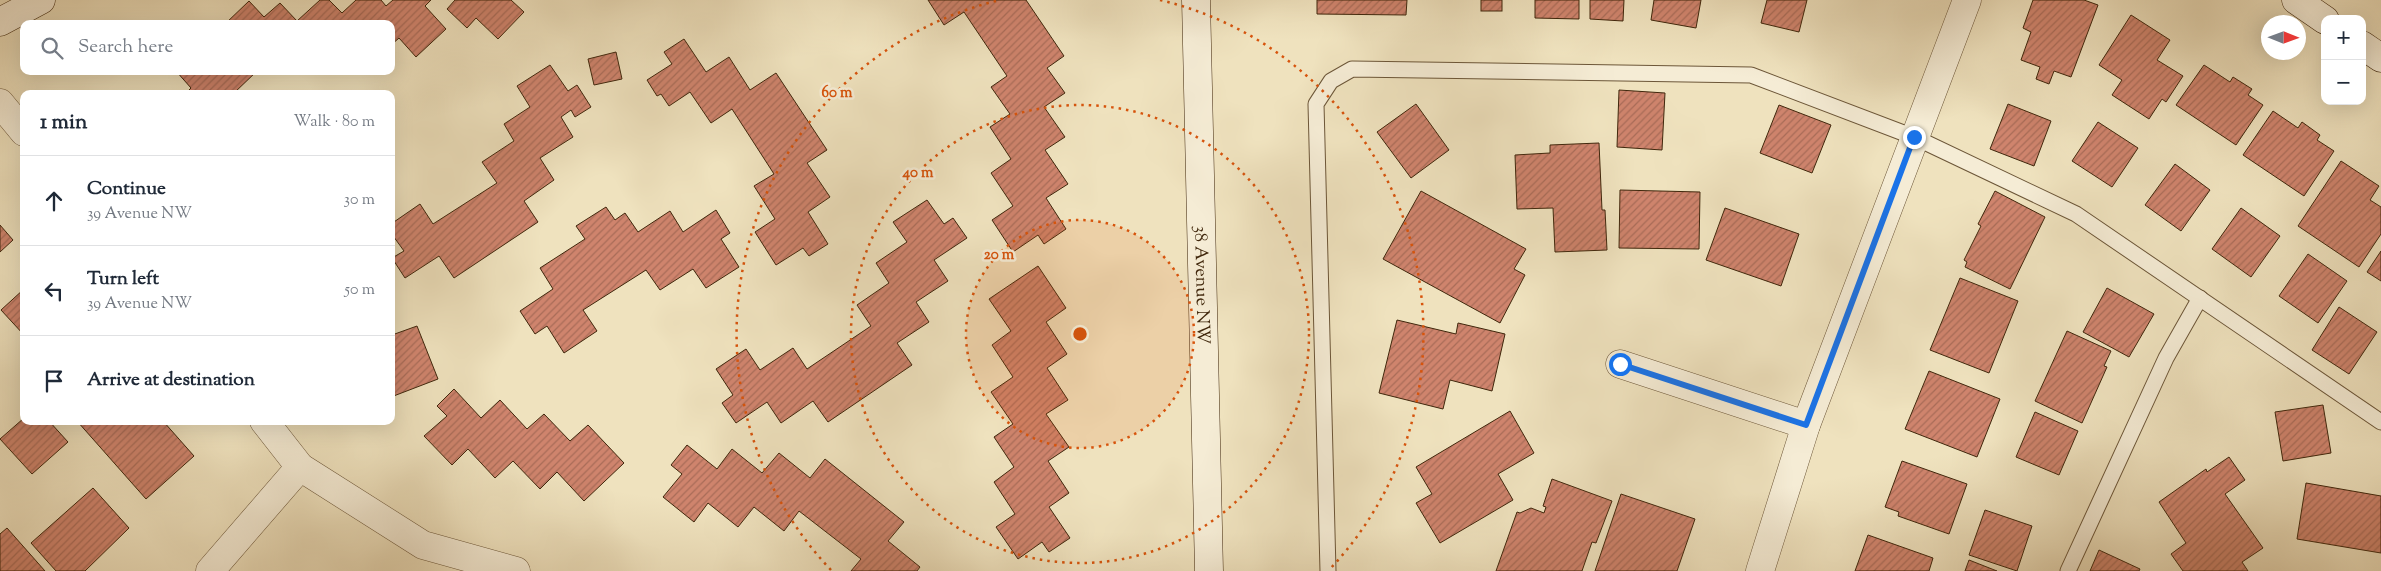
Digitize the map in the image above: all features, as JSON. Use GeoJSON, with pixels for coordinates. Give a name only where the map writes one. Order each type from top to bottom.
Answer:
{"type":"FeatureCollection","features":[{"type":"Feature","properties":{"kind":"street"},"geometry":{"type":"LineString","coordinates":[[0,22],[41,0]]}},
{"type":"Feature","properties":{"kind":"street","name":"38 Avenue NW"},"geometry":{"type":"LineString","coordinates":[[1196,0],[1209,571]]}},
{"type":"Feature","properties":{"kind":"street"},"geometry":{"type":"LineString","coordinates":[[1760,571],[1806,425],[1967,0]]}},
{"type":"Feature","properties":{"kind":"street"},"geometry":{"type":"LineString","coordinates":[[2296,0],[2321,17]]}},
{"type":"Feature","properties":{"kind":"street"},"geometry":{"type":"LineString","coordinates":[[2366,48],[2381,58]]}},
{"type":"Feature","properties":{"kind":"street"},"geometry":{"type":"LineString","coordinates":[[0,103],[20,127]]}},
{"type":"Feature","properties":{"kind":"street"},"geometry":{"type":"LineString","coordinates":[[1620,364],[1806,425]]}},
{"type":"Feature","properties":{"kind":"street"},"geometry":{"type":"LineString","coordinates":[[267,425],[300,466],[423,545],[516,571]]}},
{"type":"Feature","properties":{"kind":"street"},"geometry":{"type":"LineString","coordinates":[[210,571],[300,466]]}},
{"type":"Feature","properties":{"kind":"lane"},"geometry":{"type":"LineString","coordinates":[[1328,571],[1316,104],[1331,81],[1352,69],[1751,74],[1914,137],[2076,214],[2381,422]]}},
{"type":"Feature","properties":{"kind":"lane"},"geometry":{"type":"LineString","coordinates":[[2068,571],[2166,358],[2200,298]]}},
{"type":"Feature","properties":{"kind":"building"},"geometry":{"type":"Polygon","coordinates":[[[320,0],[329,0],[342,13],[356,0],[381,0],[386,6],[393,0],[431,0],[425,6],[446,29],[416,57],[399,38],[395,42],[395,20],[298,20],[320,0]]]}},
{"type":"Feature","properties":{"kind":"building"},"geometry":{"type":"Polygon","coordinates":[[[455,0],[511,0],[524,12],[498,39],[476,18],[467,28],[447,9],[455,0]]]}},
{"type":"Feature","properties":{"kind":"building"},"geometry":{"type":"Polygon","coordinates":[[[928,0],[1026,0],[1064,56],[1047,68],[1065,93],[1044,107],[1065,137],[1045,150],[1068,184],[1046,198],[1066,229],[1044,244],[1038,235],[1013,252],[992,220],[1013,206],[991,173],[1011,159],[990,127],[1010,114],[991,87],[1007,76],[964,12],[944,25],[928,0]]]}},
{"type":"Feature","properties":{"kind":"building"},"geometry":{"type":"Polygon","coordinates":[[[1317,0],[1407,0],[1406,15],[1317,14],[1317,0]]]}},
{"type":"Feature","properties":{"kind":"building"},"geometry":{"type":"Polygon","coordinates":[[[1481,0],[1502,0],[1502,11],[1481,11],[1481,0]]]}},
{"type":"Feature","properties":{"kind":"building"},"geometry":{"type":"Polygon","coordinates":[[[1535,0],[1579,0],[1579,19],[1535,18],[1535,0]]]}},
{"type":"Feature","properties":{"kind":"building"},"geometry":{"type":"Polygon","coordinates":[[[1590,0],[1624,0],[1623,21],[1590,19],[1590,0]]]}},
{"type":"Feature","properties":{"kind":"building"},"geometry":{"type":"Polygon","coordinates":[[[1654,0],[1701,0],[1696,28],[1651,20],[1654,0]]]}},
{"type":"Feature","properties":{"kind":"building"},"geometry":{"type":"Polygon","coordinates":[[[1767,0],[1807,0],[1799,32],[1761,23],[1767,0]]]}},
{"type":"Feature","properties":{"kind":"building"},"geometry":{"type":"Polygon","coordinates":[[[2033,0],[2084,0],[2098,5],[2071,77],[2054,71],[2049,84],[2036,79],[2040,67],[2021,60],[2031,32],[2023,28],[2033,0]]]}},
{"type":"Feature","properties":{"kind":"building"},"geometry":{"type":"Polygon","coordinates":[[[249,1],[264,17],[280,3],[296,20],[229,20],[249,1]]]}},
{"type":"Feature","properties":{"kind":"building"},"geometry":{"type":"Polygon","coordinates":[[[2131,15],[2170,40],[2157,60],[2183,76],[2166,102],[2162,99],[2149,119],[2112,95],[2122,80],[2099,65],[2131,15]]]}},
{"type":"Feature","properties":{"kind":"building"},"geometry":{"type":"Polygon","coordinates":[[[684,39],[706,72],[729,57],[750,90],[776,73],[827,150],[807,163],[830,197],[808,212],[828,244],[809,256],[803,248],[776,265],[755,232],[775,219],[754,186],[774,174],[732,109],[711,123],[690,92],[669,106],[661,94],[657,96],[647,80],[672,64],[664,52],[684,39]]]}},
{"type":"Feature","properties":{"kind":"building"},"geometry":{"type":"Polygon","coordinates":[[[616,52],[622,79],[594,85],[588,59],[616,52]]]}},
{"type":"Feature","properties":{"kind":"building"},"geometry":{"type":"Polygon","coordinates":[[[550,65],[568,91],[577,85],[591,107],[575,117],[571,110],[561,117],[573,137],[540,158],[554,180],[524,201],[538,222],[454,278],[439,256],[405,278],[395,263],[395,256],[404,251],[395,239],[395,221],[420,204],[433,224],[497,183],[482,162],[514,141],[504,124],[530,107],[517,86],[550,65]]]}},
{"type":"Feature","properties":{"kind":"building"},"geometry":{"type":"Polygon","coordinates":[[[2204,65],[2230,82],[2233,77],[2252,89],[2248,95],[2263,105],[2236,145],[2176,105],[2204,65]]]}},
{"type":"Feature","properties":{"kind":"building"},"geometry":{"type":"Polygon","coordinates":[[[180,75],[253,75],[237,90],[189,90],[191,88],[180,75]]]}},
{"type":"Feature","properties":{"kind":"building"},"geometry":{"type":"Polygon","coordinates":[[[1619,90],[1665,93],[1662,150],[1617,147],[1619,90]]]}},
{"type":"Feature","properties":{"kind":"building"},"geometry":{"type":"Polygon","coordinates":[[[1416,104],[1449,150],[1411,178],[1377,132],[1416,104]]]}},
{"type":"Feature","properties":{"kind":"building"},"geometry":{"type":"Polygon","coordinates":[[[2008,104],[2051,121],[2034,166],[1990,149],[2008,104]]]}},
{"type":"Feature","properties":{"kind":"building"},"geometry":{"type":"Polygon","coordinates":[[[1779,105],[1831,125],[1812,173],[1760,153],[1779,105]]]}},
{"type":"Feature","properties":{"kind":"building"},"geometry":{"type":"Polygon","coordinates":[[[2273,111],[2298,128],[2302,122],[2320,135],[2317,140],[2334,151],[2304,196],[2243,155],[2273,111]]]}},
{"type":"Feature","properties":{"kind":"building"},"geometry":{"type":"Polygon","coordinates":[[[2098,122],[2138,148],[2112,187],[2072,161],[2098,122]]]}},
{"type":"Feature","properties":{"kind":"building"},"geometry":{"type":"Polygon","coordinates":[[[1599,143],[1602,210],[1605,210],[1607,250],[1555,252],[1553,208],[1517,209],[1515,155],[1550,153],[1550,145],[1599,143]]]}},
{"type":"Feature","properties":{"kind":"building"},"geometry":{"type":"Polygon","coordinates":[[[2341,161],[2379,186],[2370,200],[2381,207],[2381,234],[2359,267],[2298,226],[2341,161]]]}},
{"type":"Feature","properties":{"kind":"building"},"geometry":{"type":"Polygon","coordinates":[[[2175,164],[2210,190],[2181,231],[2145,205],[2175,164]]]}},
{"type":"Feature","properties":{"kind":"building"},"geometry":{"type":"Polygon","coordinates":[[[1620,190],[1700,192],[1699,249],[1619,248],[1620,190]]]}},
{"type":"Feature","properties":{"kind":"building"},"geometry":{"type":"Polygon","coordinates":[[[1421,191],[1526,249],[1514,269],[1525,275],[1500,323],[1383,259],[1421,191]]]}},
{"type":"Feature","properties":{"kind":"building"},"geometry":{"type":"Polygon","coordinates":[[[1995,191],[2045,217],[2010,289],[1965,267],[1967,262],[1964,260],[1981,226],[1978,224],[1995,191]]]}},
{"type":"Feature","properties":{"kind":"building"},"geometry":{"type":"Polygon","coordinates":[[[927,200],[944,224],[953,218],[967,238],[934,260],[948,281],[916,302],[929,322],[897,343],[912,365],[828,422],[813,401],[781,423],[767,402],[736,423],[722,403],[733,395],[716,369],[746,349],[760,370],[793,348],[807,369],[871,326],[857,305],[889,283],[876,263],[907,242],[893,222],[927,200]]]}},
{"type":"Feature","properties":{"kind":"building"},"geometry":{"type":"Polygon","coordinates":[[[606,207],[615,220],[625,213],[638,232],[670,211],[683,232],[716,210],[730,233],[721,239],[739,267],[706,288],[693,269],[660,290],[646,270],[583,310],[597,331],[564,353],[547,326],[535,334],[520,311],[553,289],[540,268],[585,239],[576,226],[606,207]]]}},
{"type":"Feature","properties":{"kind":"building"},"geometry":{"type":"Polygon","coordinates":[[[1725,208],[1799,234],[1781,286],[1706,260],[1725,208]]]}},
{"type":"Feature","properties":{"kind":"building"},"geometry":{"type":"Polygon","coordinates":[[[2241,208],[2280,236],[2251,277],[2212,249],[2241,208]]]}},
{"type":"Feature","properties":{"kind":"building"},"geometry":{"type":"Polygon","coordinates":[[[0,225],[13,240],[0,252],[0,225]]]}},
{"type":"Feature","properties":{"kind":"building"},"geometry":{"type":"Polygon","coordinates":[[[2381,251],[2381,281],[2367,272],[2381,251]]]}},
{"type":"Feature","properties":{"kind":"building"},"geometry":{"type":"Polygon","coordinates":[[[2308,254],[2347,281],[2318,323],[2279,296],[2308,254]]]}},
{"type":"Feature","properties":{"kind":"building"},"geometry":{"type":"Polygon","coordinates":[[[1038,266],[1066,308],[1046,322],[1067,354],[1047,368],[1068,400],[1046,414],[1069,447],[1048,461],[1069,493],[1049,507],[1070,538],[1049,552],[1042,542],[1018,559],[996,527],[1015,514],[994,482],[1014,467],[994,437],[1013,424],[991,392],[1013,377],[992,345],[1011,331],[989,299],[1038,266]]]}},
{"type":"Feature","properties":{"kind":"building"},"geometry":{"type":"Polygon","coordinates":[[[1960,278],[2018,301],[1989,373],[1930,350],[1960,278]]]}},
{"type":"Feature","properties":{"kind":"building"},"geometry":{"type":"Polygon","coordinates":[[[2107,288],[2154,314],[2129,357],[2083,332],[2107,288]]]}},
{"type":"Feature","properties":{"kind":"building"},"geometry":{"type":"Polygon","coordinates":[[[20,293],[20,331],[1,310],[20,293]]]}},
{"type":"Feature","properties":{"kind":"building"},"geometry":{"type":"Polygon","coordinates":[[[2339,307],[2377,332],[2349,374],[2312,350],[2339,307]]]}},
{"type":"Feature","properties":{"kind":"building"},"geometry":{"type":"Polygon","coordinates":[[[1397,320],[1456,334],[1458,323],[1505,334],[1492,391],[1450,380],[1443,409],[1379,393],[1397,320]]]}},
{"type":"Feature","properties":{"kind":"building"},"geometry":{"type":"Polygon","coordinates":[[[417,326],[438,379],[395,395],[395,334],[417,326]]]}},
{"type":"Feature","properties":{"kind":"building"},"geometry":{"type":"Polygon","coordinates":[[[2067,331],[2111,351],[2104,366],[2107,367],[2082,423],[2035,401],[2067,331]]]}},
{"type":"Feature","properties":{"kind":"building"},"geometry":{"type":"Polygon","coordinates":[[[1929,371],[2000,399],[1977,457],[1905,429],[1929,371]]]}},
{"type":"Feature","properties":{"kind":"building"},"geometry":{"type":"Polygon","coordinates":[[[454,389],[481,418],[500,400],[527,429],[544,414],[570,441],[588,425],[624,463],[584,501],[557,472],[540,489],[513,461],[495,478],[468,449],[452,465],[424,436],[447,416],[437,406],[454,389]]]}},
{"type":"Feature","properties":{"kind":"building"},"geometry":{"type":"Polygon","coordinates":[[[2323,405],[2331,453],[2283,461],[2275,412],[2323,405]]]}},
{"type":"Feature","properties":{"kind":"building"},"geometry":{"type":"Polygon","coordinates":[[[1510,411],[1534,453],[1498,474],[1513,500],[1440,543],[1416,503],[1432,494],[1416,467],[1510,411]]]}},
{"type":"Feature","properties":{"kind":"building"},"geometry":{"type":"Polygon","coordinates":[[[2035,412],[2078,431],[2059,475],[2016,457],[2035,412]]]}},
{"type":"Feature","properties":{"kind":"building"},"geometry":{"type":"Polygon","coordinates":[[[20,422],[20,425],[53,425],[68,442],[32,474],[0,439],[20,422]]]}},
{"type":"Feature","properties":{"kind":"building"},"geometry":{"type":"Polygon","coordinates":[[[81,425],[167,425],[194,456],[146,499],[81,425]]]}},
{"type":"Feature","properties":{"kind":"building"},"geometry":{"type":"Polygon","coordinates":[[[687,445],[717,469],[732,449],[762,473],[779,453],[810,478],[825,459],[904,522],[888,541],[920,567],[917,571],[851,571],[861,559],[799,511],[784,531],[754,507],[738,527],[708,503],[694,522],[663,497],[682,474],[671,465],[687,445]]]}},
{"type":"Feature","properties":{"kind":"building"},"geometry":{"type":"Polygon","coordinates":[[[2229,457],[2245,480],[2225,494],[2263,548],[2242,562],[2248,571],[2183,571],[2171,554],[2186,543],[2159,502],[2206,469],[2207,472],[2229,457]]]}},
{"type":"Feature","properties":{"kind":"building"},"geometry":{"type":"Polygon","coordinates":[[[1902,461],[1967,484],[1949,534],[1898,516],[1899,512],[1885,507],[1902,461]]]}},
{"type":"Feature","properties":{"kind":"building"},"geometry":{"type":"Polygon","coordinates":[[[1552,479],[1612,501],[1596,543],[1592,542],[1582,571],[1496,571],[1517,512],[1520,513],[1531,508],[1544,513],[1546,507],[1543,506],[1552,479]]]}},
{"type":"Feature","properties":{"kind":"building"},"geometry":{"type":"Polygon","coordinates":[[[2306,483],[2381,496],[2381,553],[2297,539],[2306,483]]]}},
{"type":"Feature","properties":{"kind":"building"},"geometry":{"type":"Polygon","coordinates":[[[93,488],[129,528],[85,571],[56,571],[31,543],[93,488]]]}},
{"type":"Feature","properties":{"kind":"building"},"geometry":{"type":"Polygon","coordinates":[[[1621,494],[1695,519],[1677,571],[1595,571],[1621,494]]]}},
{"type":"Feature","properties":{"kind":"building"},"geometry":{"type":"Polygon","coordinates":[[[1985,510],[2032,526],[2017,571],[1969,555],[1985,510]]]}},
{"type":"Feature","properties":{"kind":"building"},"geometry":{"type":"Polygon","coordinates":[[[7,528],[45,571],[0,571],[0,534],[7,528]]]}},
{"type":"Feature","properties":{"kind":"building"},"geometry":{"type":"Polygon","coordinates":[[[1868,535],[1933,558],[1929,571],[1855,571],[1868,535]]]}},
{"type":"Feature","properties":{"kind":"building"},"geometry":{"type":"Polygon","coordinates":[[[2099,550],[2140,569],[2139,571],[2090,571],[2099,550]]]}},
{"type":"Feature","properties":{"kind":"building"},"geometry":{"type":"Polygon","coordinates":[[[1969,560],[1997,571],[1965,571],[1969,560]]]}},
{"type":"Feature","properties":{"kind":"route"},"geometry":{"type":"LineString","coordinates":[[1620,364],[1806,425],[1914,137]]}}]}
